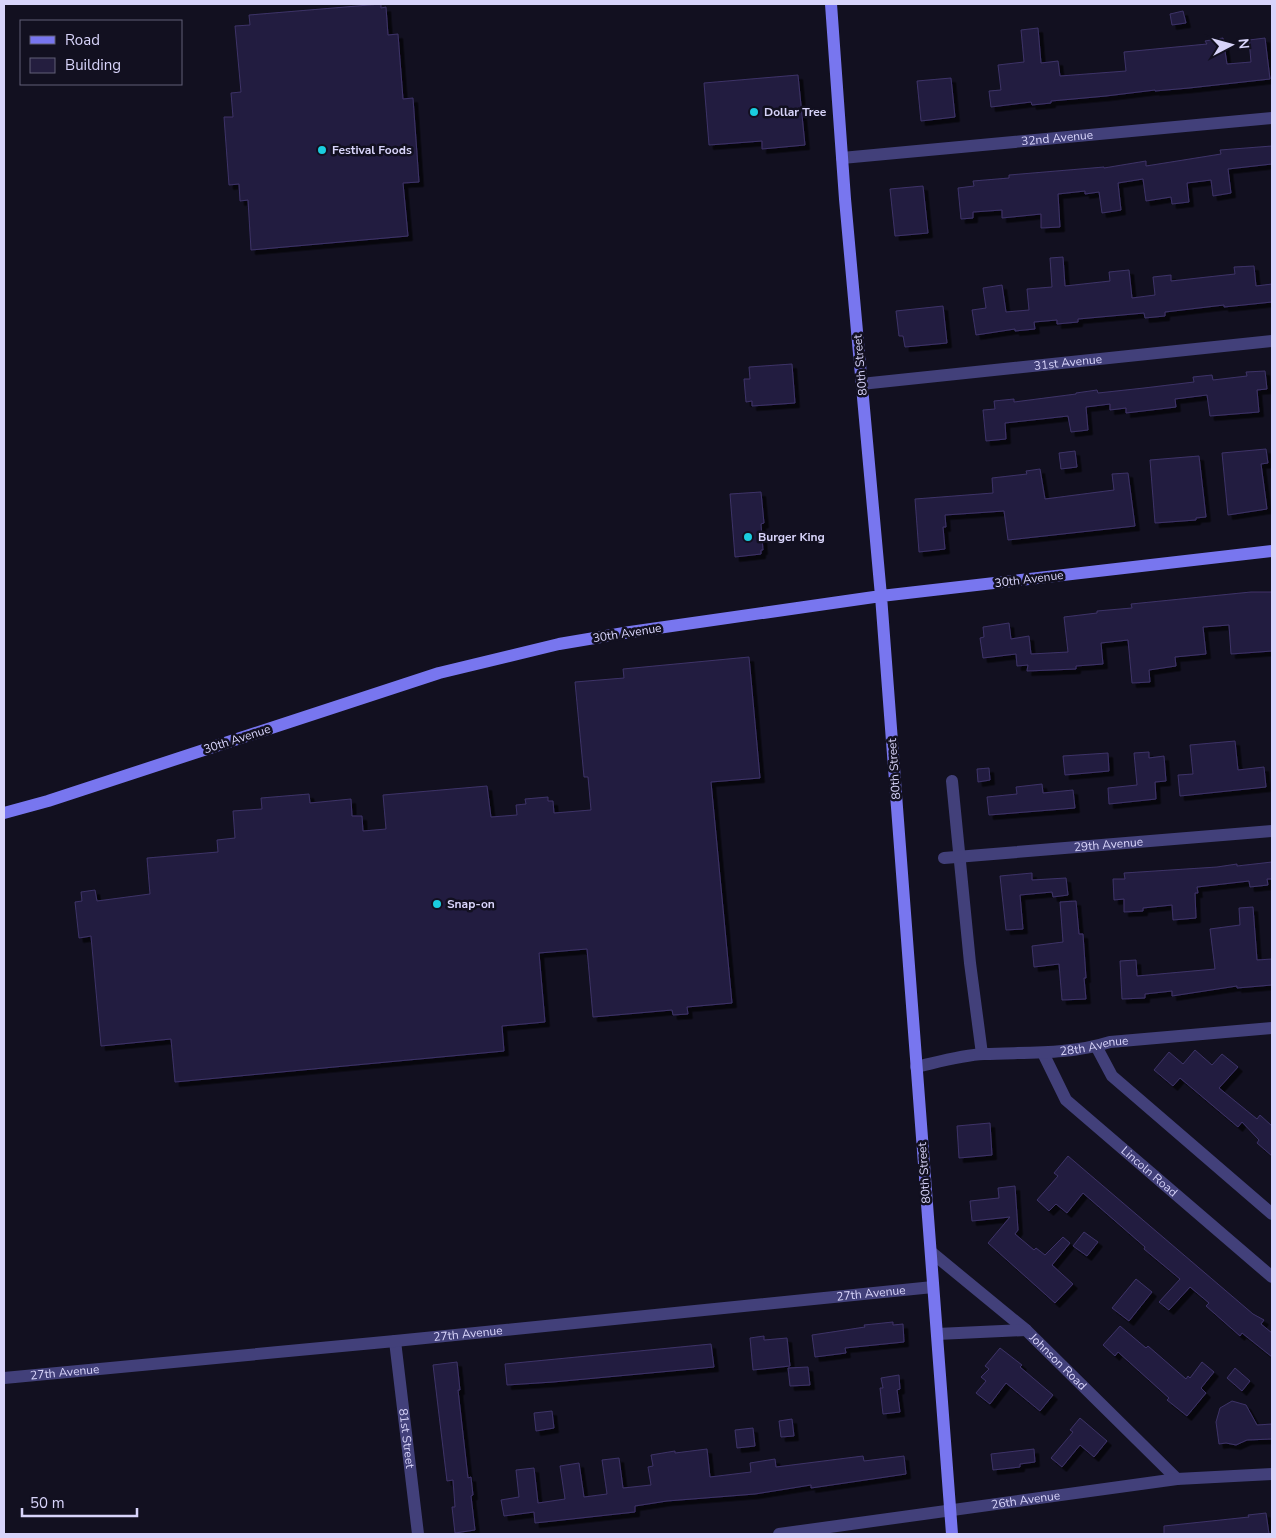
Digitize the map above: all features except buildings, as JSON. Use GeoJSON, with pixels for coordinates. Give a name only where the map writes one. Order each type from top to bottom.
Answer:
{"type":"FeatureCollection","features":[{"type":"Feature","properties":{"kind":"street","name":"80th Street"},"geometry":{"type":"LineString","coordinates":[[830,4],[881,596],[952,1534]]}},
{"type":"Feature","properties":{"kind":"street","name":"32nd Avenue"},"geometry":{"type":"LineString","coordinates":[[842,158],[1272,118]]}},
{"type":"Feature","properties":{"kind":"street","name":"31st Avenue"},"geometry":{"type":"LineString","coordinates":[[862,384],[1272,341]]}},
{"type":"Feature","properties":{"kind":"street","name":"30th Avenue"},"geometry":{"type":"LineString","coordinates":[[4,813],[57,798],[439,673],[577,641],[640,630],[881,596],[1272,551]]}},
{"type":"Feature","properties":{"kind":"street"},"geometry":{"type":"LineString","coordinates":[[952,781],[970,963],[982,1054]]}},
{"type":"Feature","properties":{"kind":"street","name":"29th Avenue"},"geometry":{"type":"LineString","coordinates":[[944,858],[1272,831]]}},
{"type":"Feature","properties":{"kind":"street","name":"28th Avenue"},"geometry":{"type":"LineString","coordinates":[[916,1067],[982,1054],[1043,1053],[1096,1046],[1110,1042],[1272,1028]]}},
{"type":"Feature","properties":{"kind":"street"},"geometry":{"type":"LineString","coordinates":[[1096,1046],[1112,1076],[1272,1214]]}},
{"type":"Feature","properties":{"kind":"street","name":"Lincoln Road"},"geometry":{"type":"LineString","coordinates":[[1043,1053],[1066,1100],[1272,1277]]}},
{"type":"Feature","properties":{"kind":"street","name":"Johnson Road"},"geometry":{"type":"LineString","coordinates":[[930,1252],[1026,1330],[1177,1478]]}},
{"type":"Feature","properties":{"kind":"street","name":"27th Avenue"},"geometry":{"type":"LineString","coordinates":[[4,1378],[933,1287]]}},
{"type":"Feature","properties":{"kind":"street"},"geometry":{"type":"LineString","coordinates":[[937,1334],[1026,1330]]}},
{"type":"Feature","properties":{"kind":"street","name":"81st Street"},"geometry":{"type":"LineString","coordinates":[[395,1341],[418,1534]]}},
{"type":"Feature","properties":{"kind":"street","name":"26th Avenue"},"geometry":{"type":"LineString","coordinates":[[779,1534],[1177,1478],[1272,1474]]}},
{"type":"Feature","properties":{"kind":"place","name":"Dollar Tree"},"geometry":{"type":"Point","coordinates":[754,112]}},
{"type":"Feature","properties":{"kind":"place","name":"Festival Foods"},"geometry":{"type":"Point","coordinates":[322,150]}},
{"type":"Feature","properties":{"kind":"place","name":"Burger King"},"geometry":{"type":"Point","coordinates":[748,537]}},
{"type":"Feature","properties":{"kind":"place","name":"Snap-on"},"geometry":{"type":"Point","coordinates":[437,904]}}]}
